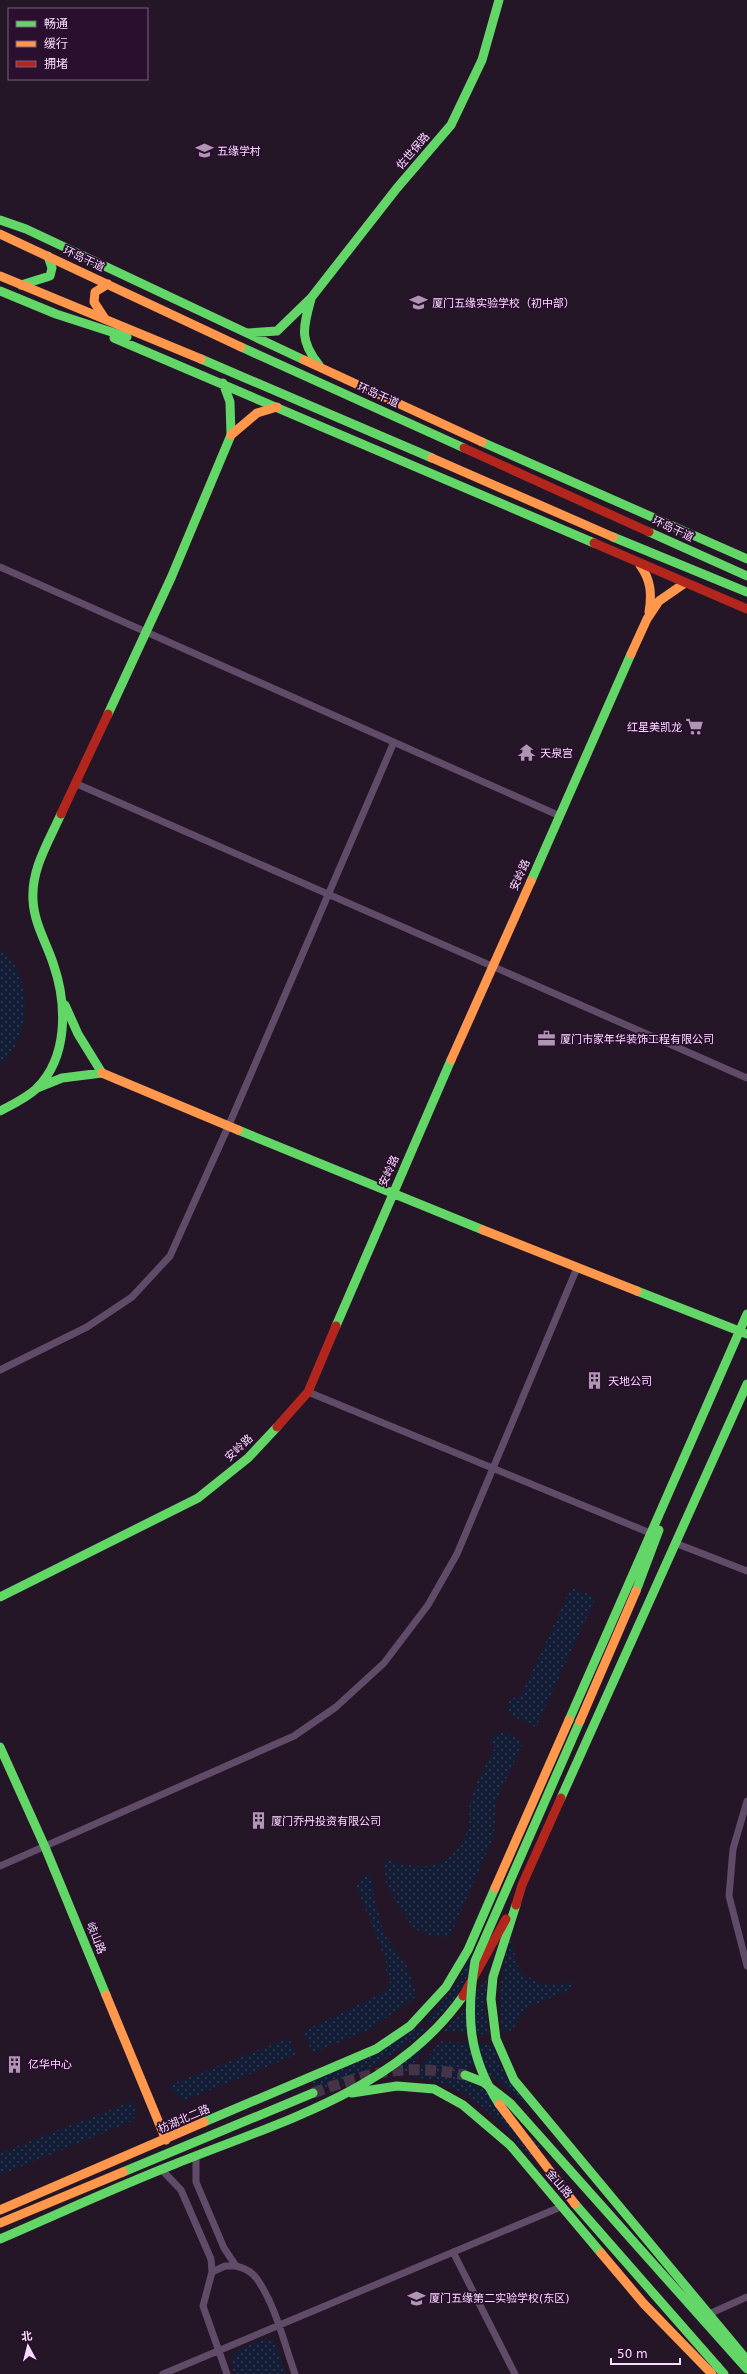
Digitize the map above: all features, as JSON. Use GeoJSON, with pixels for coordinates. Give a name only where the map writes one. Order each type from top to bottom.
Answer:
{"type":"FeatureCollection","features":[{"type":"Feature","properties":{"kind":"main road","name":"佐世保路"},"geometry":{"type":"LineString","coordinates":[[311,298],[397,188],[451,125],[482,60],[499,0]]}},
{"type":"Feature","properties":{"kind":"main road"},"geometry":{"type":"LineString","coordinates":[[0,220],[33,232],[393,403],[747,559]]}},
{"type":"Feature","properties":{"kind":"main road","name":"环岛干道"},"geometry":{"type":"LineString","coordinates":[[0,234],[299,373],[747,576]]}},
{"type":"Feature","properties":{"kind":"main road"},"geometry":{"type":"LineString","coordinates":[[22,285],[50,276],[52,268],[48,256]]}},
{"type":"Feature","properties":{"kind":"main road"},"geometry":{"type":"LineString","coordinates":[[0,276],[287,394],[626,543],[746,592]]}},
{"type":"Feature","properties":{"kind":"main road"},"geometry":{"type":"LineString","coordinates":[[105,319],[94,302],[95,292],[108,284]]}},
{"type":"Feature","properties":{"kind":"main road"},"geometry":{"type":"LineString","coordinates":[[0,290],[747,609]]}},
{"type":"Feature","properties":{"kind":"main road"},"geometry":{"type":"LineString","coordinates":[[0,294],[104,330],[182,351]]}},
{"type":"Feature","properties":{"kind":"main road"},"geometry":{"type":"LineString","coordinates":[[248,333],[277,331],[311,298]]}},
{"type":"Feature","properties":{"kind":"main road"},"geometry":{"type":"LineString","coordinates":[[311,298],[301,334],[307,352],[322,369]]}},
{"type":"Feature","properties":{"kind":"main road"},"geometry":{"type":"LineString","coordinates":[[102,1073],[78,1034],[63,999],[58,976],[35,920],[31,900],[33,881],[38,865],[77,784],[145,631],[171,578],[231,435],[230,402],[223,384]]}},
{"type":"Feature","properties":{"kind":"main road"},"geometry":{"type":"LineString","coordinates":[[231,435],[257,412],[277,407]]}},
{"type":"Feature","properties":{"kind":"main road"},"geometry":{"type":"LineString","coordinates":[[638,563],[648,574],[653,593],[648,619]]}},
{"type":"Feature","properties":{"kind":"main road"},"geometry":{"type":"LineString","coordinates":[[648,619],[659,601],[685,583]]}},
{"type":"Feature","properties":{"kind":"main road","name":"安岭路"},"geometry":{"type":"LineString","coordinates":[[0,1597],[198,1498],[248,1458],[308,1392],[391,1194],[648,619]]}},
{"type":"Feature","properties":{"kind":"main road"},"geometry":{"type":"LineString","coordinates":[[37,1088],[55,1057],[63,1024],[63,999]]}},
{"type":"Feature","properties":{"kind":"main road"},"geometry":{"type":"LineString","coordinates":[[0,1111],[37,1088],[62,1078],[102,1073],[391,1194],[743,1333]]}},
{"type":"Feature","properties":{"kind":"main road"},"geometry":{"type":"LineString","coordinates":[[724,2374],[556,2184],[505,2112],[481,2071],[472,2046],[469,2018],[470,1989],[475,1960],[636,1591],[686,1456],[743,1333],[747,1314]]}},
{"type":"Feature","properties":{"kind":"main road"},"geometry":{"type":"LineString","coordinates":[[0,2239],[161,2169],[275,2127],[347,2094],[407,2055],[441,2023],[482,1967],[522,1885],[747,1384]]}},
{"type":"Feature","properties":{"kind":"main road","name":"枋湖北二路"},"geometry":{"type":"LineString","coordinates":[[0,2210],[376,2049],[410,2026],[436,1998],[446,1987],[468,1950],[650,1533],[686,1456]]}},
{"type":"Feature","properties":{"kind":"main road","name":"岐山路"},"geometry":{"type":"LineString","coordinates":[[0,1747],[45,1847],[166,2140]]}},
{"type":"Feature","properties":{"kind":"main road"},"geometry":{"type":"LineString","coordinates":[[522,1885],[494,1977],[491,1999],[496,2039],[514,2080],[747,2360]]}},
{"type":"Feature","properties":{"kind":"main road"},"geometry":{"type":"LineString","coordinates":[[465,2075],[483,2082],[510,2103],[679,2296],[747,2368]]}},
{"type":"Feature","properties":{"kind":"main road","name":"金山路"},"geometry":{"type":"LineString","coordinates":[[347,2094],[398,2086],[434,2089],[463,2105],[510,2145],[563,2206],[644,2304],[712,2374]]}},
{"type":"Feature","properties":{"kind":"main road"},"geometry":{"type":"LineString","coordinates":[[0,2223],[313,2093]]}},
{"type":"Feature","properties":{"kind":"street"},"geometry":{"type":"LineString","coordinates":[[0,567],[560,816]]}},
{"type":"Feature","properties":{"kind":"street"},"geometry":{"type":"LineString","coordinates":[[0,1370],[87,1327],[132,1297],[170,1256],[228,1127],[394,742]]}},
{"type":"Feature","properties":{"kind":"street"},"geometry":{"type":"LineString","coordinates":[[77,784],[492,968],[747,1078]]}},
{"type":"Feature","properties":{"kind":"street"},"geometry":{"type":"LineString","coordinates":[[0,1866],[294,1736],[336,1707],[384,1663],[428,1606],[457,1554],[577,1268]]}},
{"type":"Feature","properties":{"kind":"street"},"geometry":{"type":"LineString","coordinates":[[308,1392],[650,1533]]}},
{"type":"Feature","properties":{"kind":"street"},"geometry":{"type":"LineString","coordinates":[[675,1544],[747,1571]]}},
{"type":"Feature","properties":{"kind":"street"},"geometry":{"type":"LineString","coordinates":[[747,1801],[733,1849],[729,1896],[747,1966]]}},
{"type":"Feature","properties":{"kind":"street"},"geometry":{"type":"LineString","coordinates":[[196,2155],[196,2182],[224,2248],[236,2266]]}},
{"type":"Feature","properties":{"kind":"street"},"geometry":{"type":"LineString","coordinates":[[161,2169],[181,2190],[211,2259],[212,2272],[203,2306],[226,2374]]}},
{"type":"Feature","properties":{"kind":"street"},"geometry":{"type":"LineString","coordinates":[[163,2374],[563,2206]]}},
{"type":"Feature","properties":{"kind":"street"},"geometry":{"type":"LineString","coordinates":[[453,2252],[515,2374]]}},
{"type":"Feature","properties":{"kind":"street"},"geometry":{"type":"LineString","coordinates":[[212,2272],[225,2266],[236,2266],[246,2269],[256,2277],[268,2299],[295,2374]]}},
{"type":"Feature","properties":{"kind":"street"},"geometry":{"type":"LineString","coordinates":[[709,2314],[747,2297]]}},
{"type":"Feature","properties":{"kind":"shaded area"},"geometry":{"type":"Polygon","coordinates":[[[0,949],[12,961],[20,975],[24,991],[25,1007],[23,1024],[18,1039],[10,1054],[0,1066],[0,949]]]}},
{"type":"Feature","properties":{"kind":"shaded area"},"geometry":{"type":"Polygon","coordinates":[[[571,1588],[596,1597],[536,1727],[510,1715],[507,1708],[509,1700],[521,1695],[571,1588]]]}},
{"type":"Feature","properties":{"kind":"shaded area"},"geometry":{"type":"Polygon","coordinates":[[[506,1732],[523,1743],[496,1800],[494,1836],[449,1938],[424,1934],[414,1928],[400,1910],[386,1883],[384,1858],[412,1866],[424,1866],[436,1864],[447,1859],[456,1851],[463,1840],[469,1825],[470,1803],[475,1787],[495,1747],[489,1743],[494,1735],[506,1732]]]}},
{"type":"Feature","properties":{"kind":"shaded area"},"geometry":{"type":"Polygon","coordinates":[[[368,1874],[373,1879],[373,1892],[384,1934],[406,1964],[417,1996],[371,2029],[313,2053],[303,2031],[371,1999],[386,1990],[391,1980],[386,1975],[386,1961],[356,1885],[368,1874]]]}},
{"type":"Feature","properties":{"kind":"shaded area"},"geometry":{"type":"Polygon","coordinates":[[[510,1940],[513,1945],[517,1964],[521,1971],[527,1976],[541,1983],[557,1984],[572,1981],[574,1984],[572,1989],[528,2007],[512,2030],[503,2032],[500,1997],[502,1975],[510,1940]]]}},
{"type":"Feature","properties":{"kind":"shaded area"},"geometry":{"type":"Polygon","coordinates":[[[473,1954],[468,1975],[459,1992],[432,2023],[427,2020],[452,1990],[473,1954]]]}},
{"type":"Feature","properties":{"kind":"shaded area"},"geometry":{"type":"Polygon","coordinates":[[[486,1979],[487,1987],[484,2002],[489,2035],[443,2031],[460,2014],[486,1979]]]}},
{"type":"Feature","properties":{"kind":"shaded area"},"geometry":{"type":"Polygon","coordinates":[[[421,2025],[426,2030],[400,2049],[360,2073],[317,2093],[312,2081],[378,2052],[421,2025]]]}},
{"type":"Feature","properties":{"kind":"shaded area"},"geometry":{"type":"Polygon","coordinates":[[[435,2037],[403,2076],[395,2071],[407,2059],[435,2037]]]}},
{"type":"Feature","properties":{"kind":"shaded area"},"geometry":{"type":"Polygon","coordinates":[[[289,2038],[296,2055],[183,2101],[167,2086],[289,2038]]]}},
{"type":"Feature","properties":{"kind":"shaded area"},"geometry":{"type":"Polygon","coordinates":[[[441,2041],[493,2045],[504,2072],[514,2088],[532,2111],[500,2082],[472,2064],[465,2079],[484,2090],[541,2147],[531,2156],[492,2115],[464,2094],[431,2080],[411,2077],[441,2041]]]}},
{"type":"Feature","properties":{"kind":"shaded area"},"geometry":{"type":"Polygon","coordinates":[[[132,2101],[137,2111],[133,2121],[0,2175],[0,2153],[132,2101]]]}},
{"type":"Feature","properties":{"kind":"shaded area"},"geometry":{"type":"Polygon","coordinates":[[[264,2338],[274,2341],[286,2374],[234,2374],[231,2360],[237,2351],[264,2338]]]}},
{"type":"Feature","properties":{"kind":"tunnel"},"geometry":{"type":"LineString","coordinates":[[313,2093],[352,2080],[388,2072],[423,2070],[443,2071],[465,2075]]}},
{"type":"Feature","properties":{"kind":"traffic: fast"},"geometry":{"type":"LineString","coordinates":[[248,333],[277,331],[311,298],[397,188],[451,125],[482,60],[499,0]]}},
{"type":"Feature","properties":{"kind":"traffic: fast"},"geometry":{"type":"LineString","coordinates":[[0,220],[26,229],[304,360]]}},
{"type":"Feature","properties":{"kind":"traffic: fast"},"geometry":{"type":"LineString","coordinates":[[21,285],[50,276],[52,268],[48,256]]}},
{"type":"Feature","properties":{"kind":"traffic: fast"},"geometry":{"type":"LineString","coordinates":[[0,291],[56,314],[127,337]]}},
{"type":"Feature","properties":{"kind":"traffic: fast"},"geometry":{"type":"LineString","coordinates":[[311,299],[304,334],[308,348],[319,365]]}},
{"type":"Feature","properties":{"kind":"traffic: fast"},"geometry":{"type":"LineString","coordinates":[[114,338],[594,543]]}},
{"type":"Feature","properties":{"kind":"traffic: fast"},"geometry":{"type":"LineString","coordinates":[[241,347],[464,448]]}},
{"type":"Feature","properties":{"kind":"traffic: fast"},"geometry":{"type":"LineString","coordinates":[[201,359],[432,458]]}},
{"type":"Feature","properties":{"kind":"traffic: fast"},"geometry":{"type":"LineString","coordinates":[[108,714],[171,578],[231,435],[230,402],[223,383]]}},
{"type":"Feature","properties":{"kind":"traffic: fast"},"geometry":{"type":"LineString","coordinates":[[482,442],[747,559]]}},
{"type":"Feature","properties":{"kind":"traffic: fast"},"geometry":{"type":"LineString","coordinates":[[649,532],[747,576]]}},
{"type":"Feature","properties":{"kind":"traffic: fast"},"geometry":{"type":"LineString","coordinates":[[613,537],[747,592]]}},
{"type":"Feature","properties":{"kind":"traffic: fast"},"geometry":{"type":"LineString","coordinates":[[531,881],[631,654]]}},
{"type":"Feature","properties":{"kind":"traffic: fast"},"geometry":{"type":"LineString","coordinates":[[0,1111],[14,1104],[36,1089],[47,1076],[55,1061],[60,1046],[62,1029],[61,995],[53,963],[36,917],[33,889],[38,866],[61,814]]}},
{"type":"Feature","properties":{"kind":"traffic: fast"},"geometry":{"type":"LineString","coordinates":[[37,1088],[62,1078],[102,1073],[78,1034],[65,1005]]}},
{"type":"Feature","properties":{"kind":"traffic: fast"},"geometry":{"type":"LineString","coordinates":[[336,1326],[451,1060]]}},
{"type":"Feature","properties":{"kind":"traffic: fast"},"geometry":{"type":"LineString","coordinates":[[238,1130],[483,1230]]}},
{"type":"Feature","properties":{"kind":"traffic: fast"},"geometry":{"type":"LineString","coordinates":[[637,1291],[747,1334]]}},
{"type":"Feature","properties":{"kind":"traffic: fast"},"geometry":{"type":"LineString","coordinates":[[569,1720],[747,1314]]}},
{"type":"Feature","properties":{"kind":"traffic: fast"},"geometry":{"type":"LineString","coordinates":[[561,1798],[747,1384]]}},
{"type":"Feature","properties":{"kind":"traffic: fast"},"geometry":{"type":"LineString","coordinates":[[0,1597],[198,1498],[248,1458],[277,1427]]}},
{"type":"Feature","properties":{"kind":"traffic: fast"},"geometry":{"type":"LineString","coordinates":[[636,1591],[659,1530]]}},
{"type":"Feature","properties":{"kind":"traffic: fast"},"geometry":{"type":"LineString","coordinates":[[499,2104],[481,2069],[475,2052],[472,2035],[470,2018],[472,1981],[475,1961],[580,1721]]}},
{"type":"Feature","properties":{"kind":"traffic: fast"},"geometry":{"type":"LineString","coordinates":[[0,1747],[45,1847],[106,1995]]}},
{"type":"Feature","properties":{"kind":"traffic: fast"},"geometry":{"type":"LineString","coordinates":[[204,2122],[376,2049],[410,2026],[446,1987],[468,1950],[495,1888]]}},
{"type":"Feature","properties":{"kind":"traffic: fast"},"geometry":{"type":"LineString","coordinates":[[516,1905],[493,1977],[491,1999],[496,2039],[514,2080],[747,2360]]}},
{"type":"Feature","properties":{"kind":"traffic: fast"},"geometry":{"type":"LineString","coordinates":[[0,2239],[131,2182],[293,2118],[332,2100],[370,2080],[404,2057],[436,2029],[463,1996]]}},
{"type":"Feature","properties":{"kind":"traffic: fast"},"geometry":{"type":"LineString","coordinates":[[465,2075],[483,2082],[510,2103],[747,2369]]}},
{"type":"Feature","properties":{"kind":"traffic: fast"},"geometry":{"type":"LineString","coordinates":[[352,2093],[397,2086],[434,2089],[463,2105],[510,2145],[601,2253]]}},
{"type":"Feature","properties":{"kind":"traffic: fast"},"geometry":{"type":"LineString","coordinates":[[123,2172],[313,2093]]}},
{"type":"Feature","properties":{"kind":"traffic: fast"},"geometry":{"type":"LineString","coordinates":[[575,2204],[717,2366]]}},
{"type":"Feature","properties":{"kind":"traffic: fast"},"geometry":{"type":"LineString","coordinates":[[717,2366],[724,2374]]}},
{"type":"Feature","properties":{"kind":"traffic: slow"},"geometry":{"type":"LineString","coordinates":[[0,234],[241,347]]}},
{"type":"Feature","properties":{"kind":"traffic: slow"},"geometry":{"type":"LineString","coordinates":[[0,276],[201,359]]}},
{"type":"Feature","properties":{"kind":"traffic: slow"},"geometry":{"type":"LineString","coordinates":[[105,319],[94,302],[95,292],[108,284]]}},
{"type":"Feature","properties":{"kind":"traffic: slow"},"geometry":{"type":"LineString","coordinates":[[304,360],[482,442]]}},
{"type":"Feature","properties":{"kind":"traffic: slow"},"geometry":{"type":"LineString","coordinates":[[231,435],[257,413],[277,407]]}},
{"type":"Feature","properties":{"kind":"traffic: slow"},"geometry":{"type":"LineString","coordinates":[[432,458],[613,537]]}},
{"type":"Feature","properties":{"kind":"traffic: slow"},"geometry":{"type":"LineString","coordinates":[[640,565],[650,587],[649,612]]}},
{"type":"Feature","properties":{"kind":"traffic: slow"},"geometry":{"type":"LineString","coordinates":[[631,654],[647,619],[659,601],[685,583]]}},
{"type":"Feature","properties":{"kind":"traffic: slow"},"geometry":{"type":"LineString","coordinates":[[451,1060],[531,881]]}},
{"type":"Feature","properties":{"kind":"traffic: slow"},"geometry":{"type":"LineString","coordinates":[[102,1073],[238,1130]]}},
{"type":"Feature","properties":{"kind":"traffic: slow"},"geometry":{"type":"LineString","coordinates":[[483,1230],[637,1291]]}},
{"type":"Feature","properties":{"kind":"traffic: slow"},"geometry":{"type":"LineString","coordinates":[[580,1721],[636,1591]]}},
{"type":"Feature","properties":{"kind":"traffic: slow"},"geometry":{"type":"LineString","coordinates":[[495,1888],[569,1720]]}},
{"type":"Feature","properties":{"kind":"traffic: slow"},"geometry":{"type":"LineString","coordinates":[[106,1995],[166,2140]]}},
{"type":"Feature","properties":{"kind":"traffic: slow"},"geometry":{"type":"LineString","coordinates":[[499,2104],[575,2204]]}},
{"type":"Feature","properties":{"kind":"traffic: slow"},"geometry":{"type":"LineString","coordinates":[[0,2210],[204,2122]]}},
{"type":"Feature","properties":{"kind":"traffic: slow"},"geometry":{"type":"LineString","coordinates":[[0,2223],[123,2172]]}},
{"type":"Feature","properties":{"kind":"traffic: slow"},"geometry":{"type":"LineString","coordinates":[[601,2253],[644,2304],[712,2374]]}},
{"type":"Feature","properties":{"kind":"traffic: jam"},"geometry":{"type":"LineString","coordinates":[[464,448],[649,532]]}},
{"type":"Feature","properties":{"kind":"traffic: jam"},"geometry":{"type":"LineString","coordinates":[[594,543],[747,609]]}},
{"type":"Feature","properties":{"kind":"traffic: jam"},"geometry":{"type":"LineString","coordinates":[[61,814],[108,714]]}},
{"type":"Feature","properties":{"kind":"traffic: jam"},"geometry":{"type":"LineString","coordinates":[[277,1427],[308,1392],[336,1326]]}},
{"type":"Feature","properties":{"kind":"traffic: jam"},"geometry":{"type":"LineString","coordinates":[[516,1905],[522,1885],[561,1798]]}},
{"type":"Feature","properties":{"kind":"traffic: jam"},"geometry":{"type":"LineString","coordinates":[[463,1996],[506,1919]]}},
{"type":"Feature","properties":{"kind":"place","name":"五缘学村"},"geometry":{"type":"Point","coordinates":[204,151]}},
{"type":"Feature","properties":{"kind":"place","name":"厦门五缘实验学校（初中部）"},"geometry":{"type":"Point","coordinates":[419,303]}},
{"type":"Feature","properties":{"kind":"place","name":"红星美凯龙"},"geometry":{"type":"Point","coordinates":[695,727]}},
{"type":"Feature","properties":{"kind":"place","name":"天泉宫"},"geometry":{"type":"Point","coordinates":[527,753]}},
{"type":"Feature","properties":{"kind":"place","name":"厦门市家年华装饰工程有限公司"},"geometry":{"type":"Point","coordinates":[547,1039]}},
{"type":"Feature","properties":{"kind":"place","name":"天地公司"},"geometry":{"type":"Point","coordinates":[595,1381]}},
{"type":"Feature","properties":{"kind":"place","name":"厦门乔丹投资有限公司"},"geometry":{"type":"Point","coordinates":[258,1821]}},
{"type":"Feature","properties":{"kind":"place","name":"亿华中心"},"geometry":{"type":"Point","coordinates":[15,2064]}},
{"type":"Feature","properties":{"kind":"place","name":"厦门五缘第二实验学校(东区)"},"geometry":{"type":"Point","coordinates":[416,2298]}}]}
